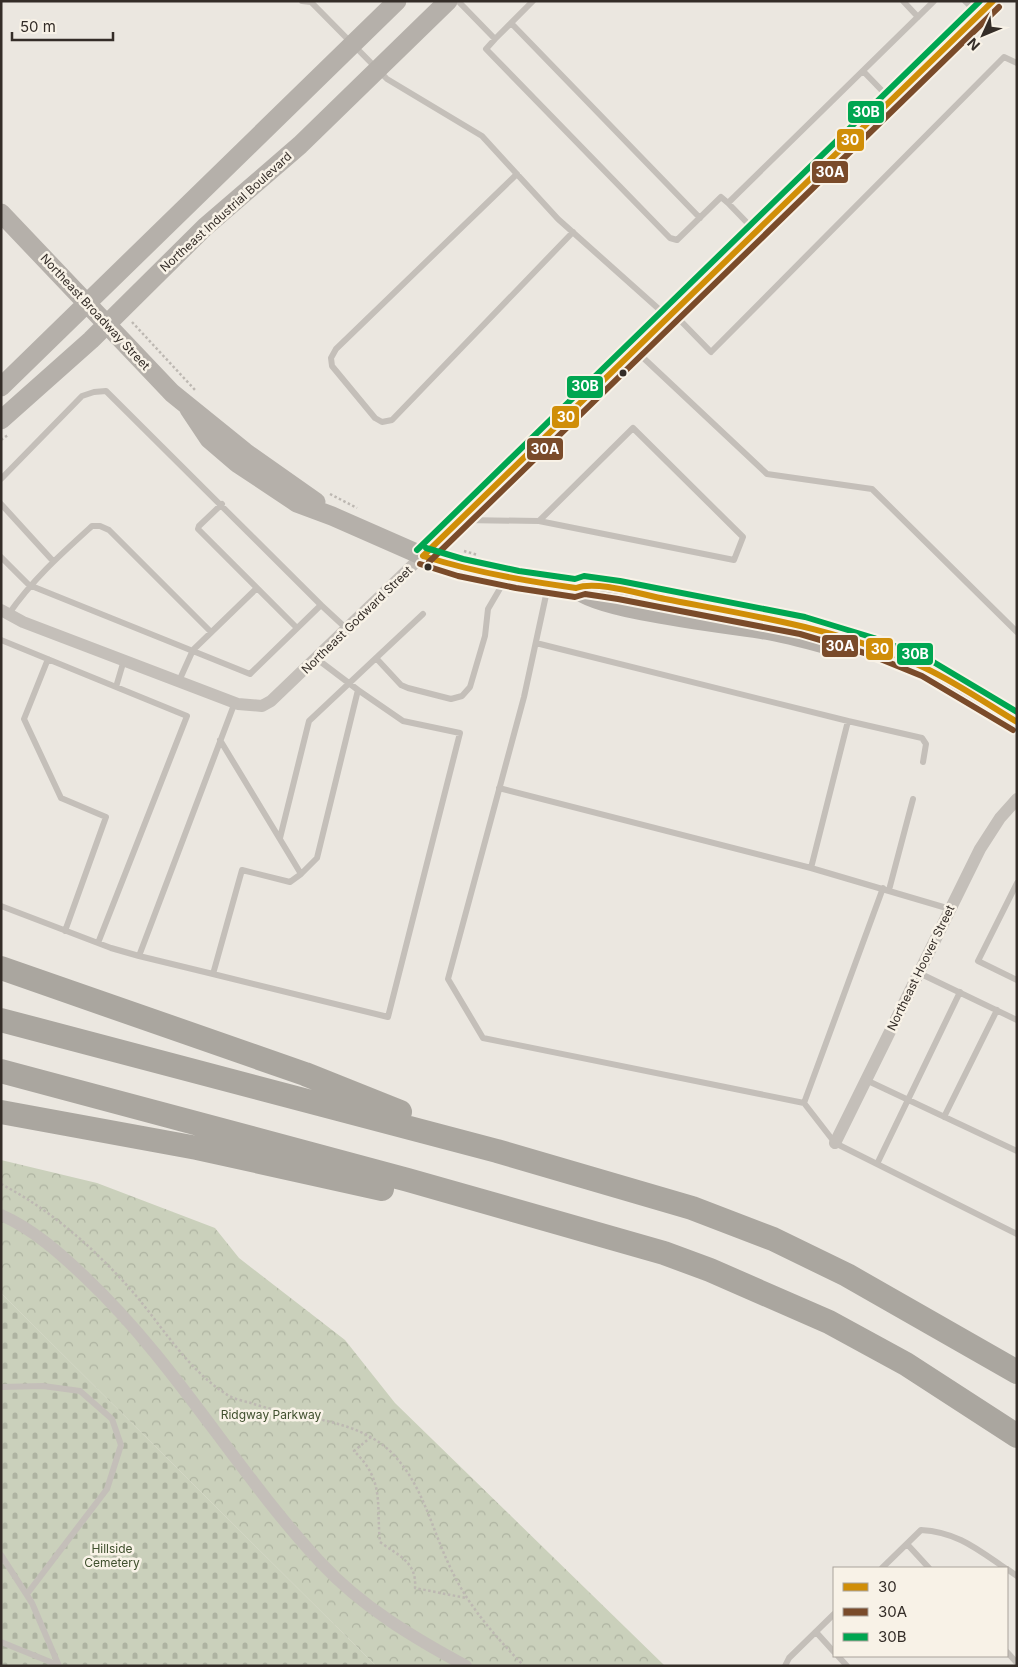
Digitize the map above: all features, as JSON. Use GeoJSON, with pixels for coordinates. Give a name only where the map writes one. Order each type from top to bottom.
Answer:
{"type":"FeatureCollection","features":[{"type":"Feature","properties":{"kind":"highway"},"geometry":{"type":"LineString","coordinates":[[1,968],[305,1074],[497,1151]]}},
{"type":"Feature","properties":{"kind":"highway"},"geometry":{"type":"LineString","coordinates":[[1,1020],[497,1151],[692,1208],[773,1239],[847,1275],[1017,1372]]}},
{"type":"Feature","properties":{"kind":"highway"},"geometry":{"type":"LineString","coordinates":[[1,1071],[408,1180],[664,1253],[718,1273],[828,1322],[906,1364],[1017,1436]]}},
{"type":"Feature","properties":{"kind":"highway"},"geometry":{"type":"LineString","coordinates":[[1,1112],[275,1165],[664,1253]]}},
{"type":"Feature","properties":{"kind":"highway"},"geometry":{"type":"LineString","coordinates":[[977,1410],[1017,1444]]}},
{"type":"Feature","properties":{"kind":"main road"},"geometry":{"type":"LineString","coordinates":[[1,388],[397,1]]}},
{"type":"Feature","properties":{"kind":"main road","name":"Northeast Industrial Boulevard"},"geometry":{"type":"LineString","coordinates":[[1,420],[106,325],[206,227],[300,144],[448,1]]}},
{"type":"Feature","properties":{"kind":"main road","name":"Northeast Broadway Street"},"geometry":{"type":"LineString","coordinates":[[1,213],[89,304],[106,325],[273,473],[310,497],[332,516],[422,556],[463,569],[505,579],[576,588],[584,585],[619,590],[802,625],[870,646],[918,665],[946,678],[971,696],[1017,722]]}},
{"type":"Feature","properties":{"kind":"street","name":"Northeast Godward Street"},"geometry":{"type":"LineString","coordinates":[[4,613],[235,702],[256,706],[271,701],[348,630],[422,556],[636,351],[993,1]]}},
{"type":"Feature","properties":{"kind":"street","name":"Northeast Hoover Street"},"geometry":{"type":"LineString","coordinates":[[835,1143],[950,909],[992,829],[1017,799]]}},
{"type":"Feature","properties":{"kind":"street"},"geometry":{"type":"LineString","coordinates":[[1,1215],[38,1237],[65,1258],[137,1329],[284,1521],[322,1564],[352,1592],[393,1623],[466,1666]]}},
{"type":"Feature","properties":{"kind":"lane"},"geometry":{"type":"LineString","coordinates":[[302,1],[312,2],[387,79],[482,136],[558,219],[672,316],[711,352],[1004,57],[1017,63]]}},
{"type":"Feature","properties":{"kind":"lane"},"geometry":{"type":"LineString","coordinates":[[458,1],[495,39]]}},
{"type":"Feature","properties":{"kind":"lane"},"geometry":{"type":"LineString","coordinates":[[533,1],[486,49],[670,238],[677,240],[721,196],[757,233]]}},
{"type":"Feature","properties":{"kind":"lane"},"geometry":{"type":"LineString","coordinates":[[903,1],[918,17]]}},
{"type":"Feature","properties":{"kind":"lane"},"geometry":{"type":"LineString","coordinates":[[728,203],[934,1]]}},
{"type":"Feature","properties":{"kind":"lane"},"geometry":{"type":"LineString","coordinates":[[965,1],[980,15]]}},
{"type":"Feature","properties":{"kind":"lane"},"geometry":{"type":"LineString","coordinates":[[511,23],[700,218]]}},
{"type":"Feature","properties":{"kind":"lane"},"geometry":{"type":"LineString","coordinates":[[863,71],[892,100]]}},
{"type":"Feature","properties":{"kind":"lane"},"geometry":{"type":"LineString","coordinates":[[517,174],[336,350],[331,358],[332,366],[375,418],[382,422],[392,420],[574,232]]}},
{"type":"Feature","properties":{"kind":"lane"},"geometry":{"type":"LineString","coordinates":[[636,351],[767,474],[872,488],[1017,632]]}},
{"type":"Feature","properties":{"kind":"lane"},"geometry":{"type":"LineString","coordinates":[[1,479],[82,396],[106,391],[348,630]]}},
{"type":"Feature","properties":{"kind":"lane"},"geometry":{"type":"LineString","coordinates":[[461,520],[539,521],[734,560],[743,537],[633,428],[539,521]]}},
{"type":"Feature","properties":{"kind":"lane"},"geometry":{"type":"LineString","coordinates":[[1,504],[53,561]]}},
{"type":"Feature","properties":{"kind":"lane"},"geometry":{"type":"LineString","coordinates":[[222,504],[198,529],[297,628]]}},
{"type":"Feature","properties":{"kind":"lane"},"geometry":{"type":"LineString","coordinates":[[4,613],[53,561],[92,526],[100,526],[109,530],[211,632]]}},
{"type":"Feature","properties":{"kind":"lane"},"geometry":{"type":"LineString","coordinates":[[1,557],[29,585],[250,674],[322,605]]}},
{"type":"Feature","properties":{"kind":"lane"},"geometry":{"type":"LineString","coordinates":[[376,658],[402,685],[408,688],[451,699],[462,696],[470,687],[485,636],[488,609],[505,579]]}},
{"type":"Feature","properties":{"kind":"lane"},"geometry":{"type":"LineString","coordinates":[[549,585],[524,697],[448,978],[483,1038],[804,1103],[835,1143],[1017,1234]]}},
{"type":"Feature","properties":{"kind":"lane"},"geometry":{"type":"LineString","coordinates":[[179,682],[193,650],[256,588]]}},
{"type":"Feature","properties":{"kind":"lane"},"geometry":{"type":"LineString","coordinates":[[280,838],[309,721],[423,614]]}},
{"type":"Feature","properties":{"kind":"lane"},"geometry":{"type":"LineString","coordinates":[[1,640],[187,716],[98,943]]}},
{"type":"Feature","properties":{"kind":"lane"},"geometry":{"type":"LineString","coordinates":[[536,643],[922,738],[926,744],[923,762]]}},
{"type":"Feature","properties":{"kind":"lane"},"geometry":{"type":"LineString","coordinates":[[1,906],[98,943],[139,956],[388,1017],[460,733],[403,721],[358,690],[317,658]]}},
{"type":"Feature","properties":{"kind":"lane"},"geometry":{"type":"LineString","coordinates":[[48,659],[24,720],[62,798],[106,817],[65,931]]}},
{"type":"Feature","properties":{"kind":"lane"},"geometry":{"type":"LineString","coordinates":[[116,687],[124,660]]}},
{"type":"Feature","properties":{"kind":"lane"},"geometry":{"type":"LineString","coordinates":[[213,974],[242,870],[290,882],[317,858],[358,690]]}},
{"type":"Feature","properties":{"kind":"lane"},"geometry":{"type":"LineString","coordinates":[[139,956],[235,702]]}},
{"type":"Feature","properties":{"kind":"lane"},"geometry":{"type":"LineString","coordinates":[[811,868],[848,721]]}},
{"type":"Feature","properties":{"kind":"lane"},"geometry":{"type":"LineString","coordinates":[[220,740],[301,874]]}},
{"type":"Feature","properties":{"kind":"lane"},"geometry":{"type":"LineString","coordinates":[[499,788],[811,868],[950,909]]}},
{"type":"Feature","properties":{"kind":"lane"},"geometry":{"type":"LineString","coordinates":[[804,1103],[886,889],[913,799]]}},
{"type":"Feature","properties":{"kind":"lane"},"geometry":{"type":"LineString","coordinates":[[1017,883],[978,961],[1017,980]]}},
{"type":"Feature","properties":{"kind":"lane"},"geometry":{"type":"LineString","coordinates":[[919,973],[1017,1020]]}},
{"type":"Feature","properties":{"kind":"lane"},"geometry":{"type":"LineString","coordinates":[[877,1164],[960,992]]}},
{"type":"Feature","properties":{"kind":"lane"},"geometry":{"type":"LineString","coordinates":[[944,1117],[997,1010]]}},
{"type":"Feature","properties":{"kind":"lane"},"geometry":{"type":"LineString","coordinates":[[866,1080],[1017,1151]]}},
{"type":"Feature","properties":{"kind":"lane"},"geometry":{"type":"LineString","coordinates":[[1,1387],[43,1386],[80,1390],[112,1419],[121,1445],[107,1488],[27,1594]]}},
{"type":"Feature","properties":{"kind":"lane"},"geometry":{"type":"LineString","coordinates":[[883,1567],[921,1530],[938,1531],[959,1538],[1003,1567]]}},
{"type":"Feature","properties":{"kind":"lane"},"geometry":{"type":"LineString","coordinates":[[906,1544],[928,1567]]}},
{"type":"Feature","properties":{"kind":"lane"},"geometry":{"type":"LineString","coordinates":[[1,1554],[27,1594],[58,1665]]}},
{"type":"Feature","properties":{"kind":"lane"},"geometry":{"type":"LineString","coordinates":[[785,1666],[789,1658],[833,1615]]}},
{"type":"Feature","properties":{"kind":"lane"},"geometry":{"type":"LineString","coordinates":[[816,1632],[833,1651]]}},
{"type":"Feature","properties":{"kind":"lane"},"geometry":{"type":"LineString","coordinates":[[1,1642],[58,1665]]}},
{"type":"Feature","properties":{"kind":"lane"},"geometry":{"type":"LineString","coordinates":[[1008,1653],[1017,1663]]}},
{"type":"Feature","properties":{"kind":"lane"},"geometry":{"type":"LineString","coordinates":[[839,1657],[848,1666]]}},
{"type":"Feature","properties":{"kind":"path"},"geometry":{"type":"LineString","coordinates":[[132,322],[194,402]]}},
{"type":"Feature","properties":{"kind":"path"},"geometry":{"type":"LineString","coordinates":[[325,491],[365,512]]}},
{"type":"Feature","properties":{"kind":"path"},"geometry":{"type":"LineString","coordinates":[[438,542],[483,556]]}},
{"type":"Feature","properties":{"kind":"path"},"geometry":{"type":"LineString","coordinates":[[1,1184],[27,1198],[73,1233],[132,1291],[183,1357],[199,1374],[228,1396],[271,1410],[334,1424],[371,1437],[390,1452],[410,1473],[449,1566],[466,1598],[493,1634],[524,1666]]}},
{"type":"Feature","properties":{"kind":"path"},"geometry":{"type":"LineString","coordinates":[[371,1437],[354,1451],[367,1463],[376,1481],[380,1542],[410,1564],[416,1574],[415,1588],[466,1598]]}},
{"type":"Feature","properties":{"kind":"green space","name":"Ridgway Parkway"},"geometry":{"type":"Polygon","coordinates":[[[1,1160],[97,1183],[215,1228],[239,1258],[345,1340],[395,1403],[665,1666],[376,1666],[1,1293],[1,1160]]]}},
{"type":"Feature","properties":{"kind":"green space","name":"Hillside Cemetery"},"geometry":{"type":"Polygon","coordinates":[[[1,1293],[376,1666],[1,1666],[1,1293]]]}},
{"type":"Feature","properties":{"kind":"transit line","name":"30B"},"geometry":{"type":"LineString","coordinates":[[417,550],[980,1]]}},
{"type":"Feature","properties":{"kind":"transit line","name":"30"},"geometry":{"type":"LineString","coordinates":[[423,556],[993,1]]}},
{"type":"Feature","properties":{"kind":"transit line","name":"30A"},"geometry":{"type":"LineString","coordinates":[[429,562],[999,7]]}},
{"type":"Feature","properties":{"kind":"transit line","name":"30B"},"geometry":{"type":"LineString","coordinates":[[426,548],[463,559],[519,571],[575,579],[584,576],[620,581],[805,617],[874,638],[930,660],[1017,712]]}},
{"type":"Feature","properties":{"kind":"transit line","name":"30"},"geometry":{"type":"LineString","coordinates":[[423,556],[461,567],[537,582],[576,588],[596,586],[620,589],[797,625],[830,634],[862,643],[925,668],[1017,722]]}},
{"type":"Feature","properties":{"kind":"transit line","name":"30A"},"geometry":{"type":"LineString","coordinates":[[420,564],[458,576],[516,588],[575,597],[585,594],[618,599],[800,634],[868,654],[922,676],[1013,730]]}}]}
